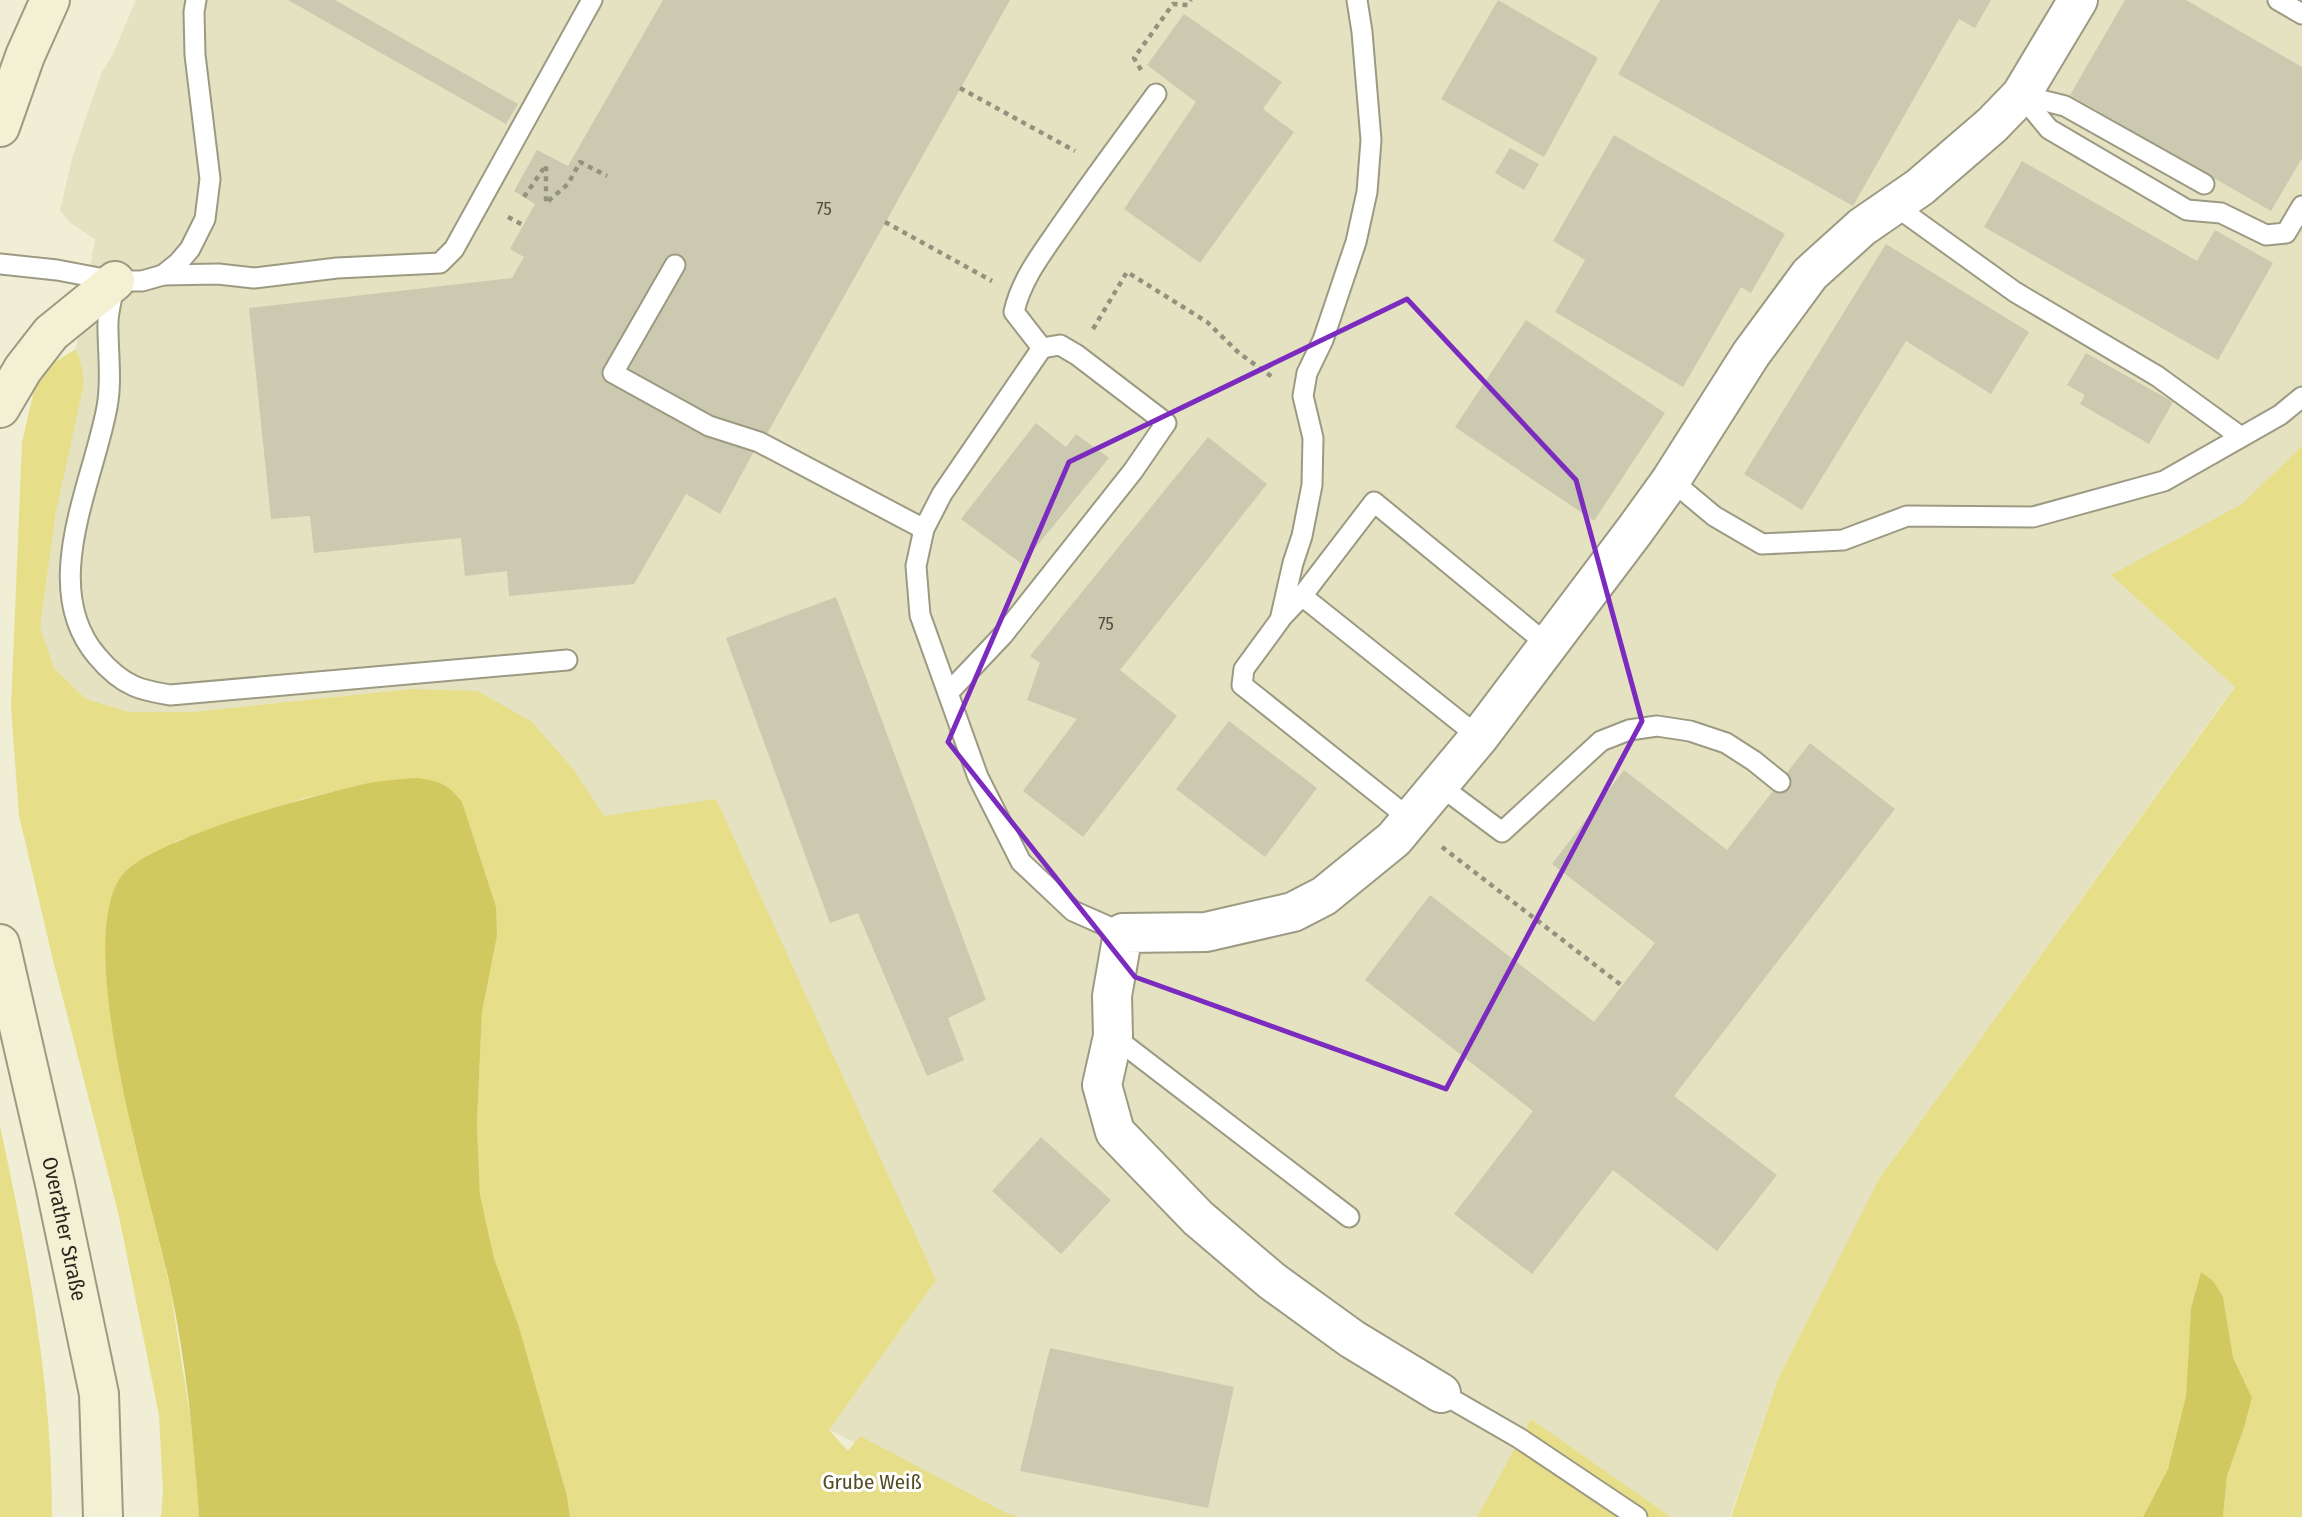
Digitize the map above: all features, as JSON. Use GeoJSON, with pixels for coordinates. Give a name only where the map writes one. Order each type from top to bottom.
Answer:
{"type":"FeatureCollection","features":[{"type":"Feature","properties":{"kind":"main road"},"geometry":{"type":"LineString","coordinates":[[0,127],[25,57],[50,0]]}},
{"type":"Feature","properties":{"kind":"main road"},"geometry":{"type":"LineString","coordinates":[[0,408],[23,369],[51,333],[115,281]]}},
{"type":"Feature","properties":{"kind":"main road","name":"Overather Straße"},"geometry":{"type":"LineString","coordinates":[[0,944],[55,1184],[99,1394],[103,1517]]}},
{"type":"Feature","properties":{"kind":"street"},"geometry":{"type":"LineString","coordinates":[[1441,1393],[1352,1339],[1272,1281],[1198,1218],[1115,1132],[1102,1085],[1113,1037],[1112,996],[1123,933],[1206,932],[1293,912],[1324,896],[1394,839],[1479,737],[1671,480],[1751,354],[1810,274],[1862,227],[1961,153],[2021,95],[2078,0]]}},
{"type":"Feature","properties":{"kind":"lane"},"geometry":{"type":"LineString","coordinates":[[163,275],[190,249],[205,219],[209,179],[195,55],[196,0]]}},
{"type":"Feature","properties":{"kind":"lane"},"geometry":{"type":"LineString","coordinates":[[0,264],[57,270],[115,281],[142,281],[163,275],[218,274],[254,278],[337,268],[440,263],[454,249],[592,0]]}},
{"type":"Feature","properties":{"kind":"lane"},"geometry":{"type":"LineString","coordinates":[[1280,620],[1312,485],[1313,438],[1303,396],[1307,373],[1323,340],[1356,242],[1367,192],[1371,140],[1357,0]]}},
{"type":"Feature","properties":{"kind":"lane"},"geometry":{"type":"LineString","coordinates":[[2278,0],[2302,14]]}},
{"type":"Feature","properties":{"kind":"lane"},"geometry":{"type":"LineString","coordinates":[[1042,348],[1014,312],[1018,295],[1035,265],[1156,94]]}},
{"type":"Feature","properties":{"kind":"lane"},"geometry":{"type":"LineString","coordinates":[[2021,95],[2065,106],[2204,184]]}},
{"type":"Feature","properties":{"kind":"lane"},"geometry":{"type":"LineString","coordinates":[[2021,95],[2049,129],[2187,210],[2221,213],[2266,235],[2286,233],[2302,206]]}},
{"type":"Feature","properties":{"kind":"lane"},"geometry":{"type":"LineString","coordinates":[[1894,205],[2015,292],[2157,376],[2241,437]]}},
{"type":"Feature","properties":{"kind":"lane"},"geometry":{"type":"LineString","coordinates":[[675,265],[613,373],[709,426],[759,442],[923,529]]}},
{"type":"Feature","properties":{"kind":"lane"},"geometry":{"type":"LineString","coordinates":[[115,281],[107,324],[110,366],[108,404],[85,489],[69,568],[71,603],[85,642],[108,668],[134,687],[170,695],[567,660]]}},
{"type":"Feature","properties":{"kind":"lane"},"geometry":{"type":"LineString","coordinates":[[949,692],[1003,635],[1133,471],[1166,423],[1060,345],[1042,348],[942,494],[923,529],[916,566],[920,614],[978,777],[1020,862],[1073,911],[1123,933]]}},
{"type":"Feature","properties":{"kind":"lane"},"geometry":{"type":"LineString","coordinates":[[1671,480],[1714,516],[1762,544],[1843,540],[1907,516],[2033,517],[2164,481],[2280,415],[2302,397]]}},
{"type":"Feature","properties":{"kind":"lane"},"geometry":{"type":"LineString","coordinates":[[1410,820],[1242,685],[1244,668],[1280,620],[1302,596],[1374,502],[1548,645]]}},
{"type":"Feature","properties":{"kind":"lane"},"geometry":{"type":"LineString","coordinates":[[1302,596],[1479,737]]}},
{"type":"Feature","properties":{"kind":"lane"},"geometry":{"type":"LineString","coordinates":[[1439,785],[1502,832],[1601,741],[1629,730],[1657,726],[1690,731],[1726,743],[1780,782]]}},
{"type":"Feature","properties":{"kind":"lane"},"geometry":{"type":"LineString","coordinates":[[1113,1037],[1349,1217]]}},
{"type":"Feature","properties":{"kind":"lane"},"geometry":{"type":"LineString","coordinates":[[1441,1393],[1520,1438],[1637,1517]]}},
{"type":"Feature","properties":{"kind":"path"},"geometry":{"type":"LineString","coordinates":[[1156,94],[1134,58],[1173,4],[1188,5],[1191,0]]}},
{"type":"Feature","properties":{"kind":"path"},"geometry":{"type":"LineString","coordinates":[[961,88],[1104,166]]}},
{"type":"Feature","properties":{"kind":"path"},"geometry":{"type":"LineString","coordinates":[[524,197],[546,165],[545,203],[568,184],[580,162],[607,176]]}},
{"type":"Feature","properties":{"kind":"path"},"geometry":{"type":"LineString","coordinates":[[885,222],[1018,295]]}},
{"type":"Feature","properties":{"kind":"path"},"geometry":{"type":"LineString","coordinates":[[1110,303],[1128,272],[1207,322],[1239,354],[1274,378]]}},
{"type":"Feature","properties":{"kind":"path"},"geometry":{"type":"LineString","coordinates":[[1410,820],[1621,985]]}},
{"type":"Feature","properties":{"kind":"highlighted area"},"geometry":{"type":"Polygon","coordinates":[[[1407,299],[1576,480],[1642,721],[1446,1089],[1135,977],[948,742],[1069,462],[1407,299]]]}},
{"type":"Feature","properties":{"kind":"shaded area"},"geometry":{"type":"Polygon","coordinates":[[[136,0],[2302,0],[2302,446],[2243,504],[2112,576],[2235,686],[1879,1179],[1778,1379],[1730,1517],[1671,1517],[1531,1419],[1477,1517],[1004,1517],[829,1430],[936,1280],[573,770],[531,722],[411,689],[193,712],[129,712],[86,699],[54,668],[40,627],[81,363],[76,349],[95,239],[69,222],[60,210],[73,155],[101,74],[112,56],[136,0]]]}},
{"type":"Feature","properties":{"kind":"shaded area"},"geometry":{"type":"Polygon","coordinates":[[[416,778],[442,784],[462,802],[496,907],[497,936],[482,1012],[477,1124],[480,1195],[494,1258],[519,1327],[567,1496],[570,1517],[199,1517],[181,1343],[134,1139],[110,1016],[105,960],[108,913],[120,878],[136,863],[163,848],[198,833],[279,806],[374,782],[416,778]]]}},
{"type":"Feature","properties":{"kind":"shaded area"},"geometry":{"type":"Polygon","coordinates":[[[2201,1272],[2213,1281],[2223,1297],[2233,1357],[2252,1398],[2227,1476],[2223,1517],[2143,1517],[2168,1469],[2186,1396],[2191,1308],[2201,1272]]]}},
{"type":"Feature","properties":{"kind":"green space","name":"Grube Weiß"},"geometry":{"type":"Polygon","coordinates":[[[76,349],[84,383],[56,512],[40,627],[54,668],[86,699],[129,712],[193,712],[411,689],[477,691],[531,721],[574,770],[604,816],[716,799],[936,1280],[829,1430],[848,1451],[860,1436],[1006,1513],[1019,1517],[570,1517],[567,1496],[519,1327],[494,1258],[480,1195],[477,1124],[482,1012],[497,936],[376,782],[305,798],[174,842],[116,1047],[134,1141],[170,1287],[194,1442],[199,1517],[161,1517],[163,1492],[159,1415],[119,1216],[19,815],[11,707],[22,443],[34,390],[53,363],[76,349]]]}},
{"type":"Feature","properties":{"kind":"green space"},"geometry":{"type":"Polygon","coordinates":[[[2302,446],[2302,1517],[2223,1517],[2227,1476],[2252,1398],[2233,1357],[2223,1297],[2201,1272],[2191,1308],[2186,1396],[2168,1469],[2143,1517],[1731,1517],[1778,1379],[1879,1179],[2235,687],[2111,575],[2242,504],[2302,446]]]}},
{"type":"Feature","properties":{"kind":"green space"},"geometry":{"type":"Polygon","coordinates":[[[0,1126],[29,1272],[43,1369],[52,1517],[0,1517],[0,1126]]]}},
{"type":"Feature","properties":{"kind":"green space"},"geometry":{"type":"Polygon","coordinates":[[[1531,1419],[1671,1517],[1477,1517],[1531,1419]]]}},
{"type":"Feature","properties":{"kind":"building"},"geometry":{"type":"Polygon","coordinates":[[[288,0],[335,0],[518,104],[506,124],[288,0]]]}},
{"type":"Feature","properties":{"kind":"building"},"geometry":{"type":"Polygon","coordinates":[[[663,0],[1010,0],[720,514],[686,494],[634,584],[509,596],[507,571],[465,576],[461,538],[314,553],[310,516],[271,519],[249,308],[512,278],[524,257],[510,249],[535,204],[514,191],[537,150],[568,166],[663,0]]]}},
{"type":"Feature","properties":{"kind":"building"},"geometry":{"type":"Polygon","coordinates":[[[1498,0],[1598,58],[1544,157],[1441,99],[1498,0]]]}},
{"type":"Feature","properties":{"kind":"building"},"geometry":{"type":"Polygon","coordinates":[[[1660,0],[1991,0],[1975,28],[1959,19],[1853,206],[1618,74],[1660,0]]]}},
{"type":"Feature","properties":{"kind":"building"},"geometry":{"type":"Polygon","coordinates":[[[2125,0],[2186,0],[2302,67],[2302,158],[2271,211],[2070,95],[2125,0]]]}},
{"type":"Feature","properties":{"kind":"building"},"geometry":{"type":"Polygon","coordinates":[[[1184,14],[1282,82],[1263,109],[1294,132],[1200,263],[1124,209],[1196,102],[1147,65],[1184,14]]]}},
{"type":"Feature","properties":{"kind":"building"},"geometry":{"type":"Polygon","coordinates":[[[1614,135],[1785,234],[1751,293],[1741,287],[1683,387],[1555,312],[1585,260],[1553,241],[1614,135]]]}},
{"type":"Feature","properties":{"kind":"building"},"geometry":{"type":"Polygon","coordinates":[[[1510,148],[1539,164],[1524,190],[1495,173],[1510,148]]]}},
{"type":"Feature","properties":{"kind":"building"},"geometry":{"type":"Polygon","coordinates":[[[2022,161],[2197,261],[2215,230],[2273,263],[2218,360],[1984,227],[2022,161]]]}},
{"type":"Feature","properties":{"kind":"building"},"geometry":{"type":"Polygon","coordinates":[[[1886,244],[2029,332],[1991,394],[1906,341],[1802,510],[1744,474],[1886,244]]]}},
{"type":"Feature","properties":{"kind":"building"},"geometry":{"type":"Polygon","coordinates":[[[1526,320],[1665,413],[1594,521],[1455,427],[1526,320]]]}},
{"type":"Feature","properties":{"kind":"building"},"geometry":{"type":"Polygon","coordinates":[[[2086,353],[2173,402],[2149,444],[2080,404],[2085,395],[2067,385],[2086,353]]]}},
{"type":"Feature","properties":{"kind":"building"},"geometry":{"type":"Polygon","coordinates":[[[1036,423],[1066,447],[1076,434],[1109,458],[1022,564],[961,519],[1036,423]]]}},
{"type":"Feature","properties":{"kind":"building"},"geometry":{"type":"Polygon","coordinates":[[[1208,437],[1267,484],[1120,670],[1177,716],[1083,837],[1023,791],[1077,719],[1027,700],[1040,663],[1030,656],[1208,437]]]}},
{"type":"Feature","properties":{"kind":"building"},"geometry":{"type":"Polygon","coordinates":[[[836,597],[986,1000],[948,1018],[964,1060],[927,1076],[858,913],[830,923],[726,638],[836,597]]]}},
{"type":"Feature","properties":{"kind":"building"},"geometry":{"type":"Polygon","coordinates":[[[1229,721],[1317,788],[1265,857],[1176,789],[1229,721]]]}},
{"type":"Feature","properties":{"kind":"building"},"geometry":{"type":"Polygon","coordinates":[[[1810,743],[1895,809],[1674,1096],[1777,1175],[1717,1251],[1613,1170],[1532,1274],[1454,1214],[1533,1111],[1365,980],[1430,895],[1594,1022],[1655,943],[1552,864],[1624,770],[1727,850],[1810,743]]]}},
{"type":"Feature","properties":{"kind":"building"},"geometry":{"type":"Polygon","coordinates":[[[1041,1137],[1111,1200],[1061,1254],[992,1191],[1041,1137]]]}},
{"type":"Feature","properties":{"kind":"building"},"geometry":{"type":"Polygon","coordinates":[[[1050,1348],[1234,1387],[1208,1508],[1020,1471],[1050,1348]]]}}]}
